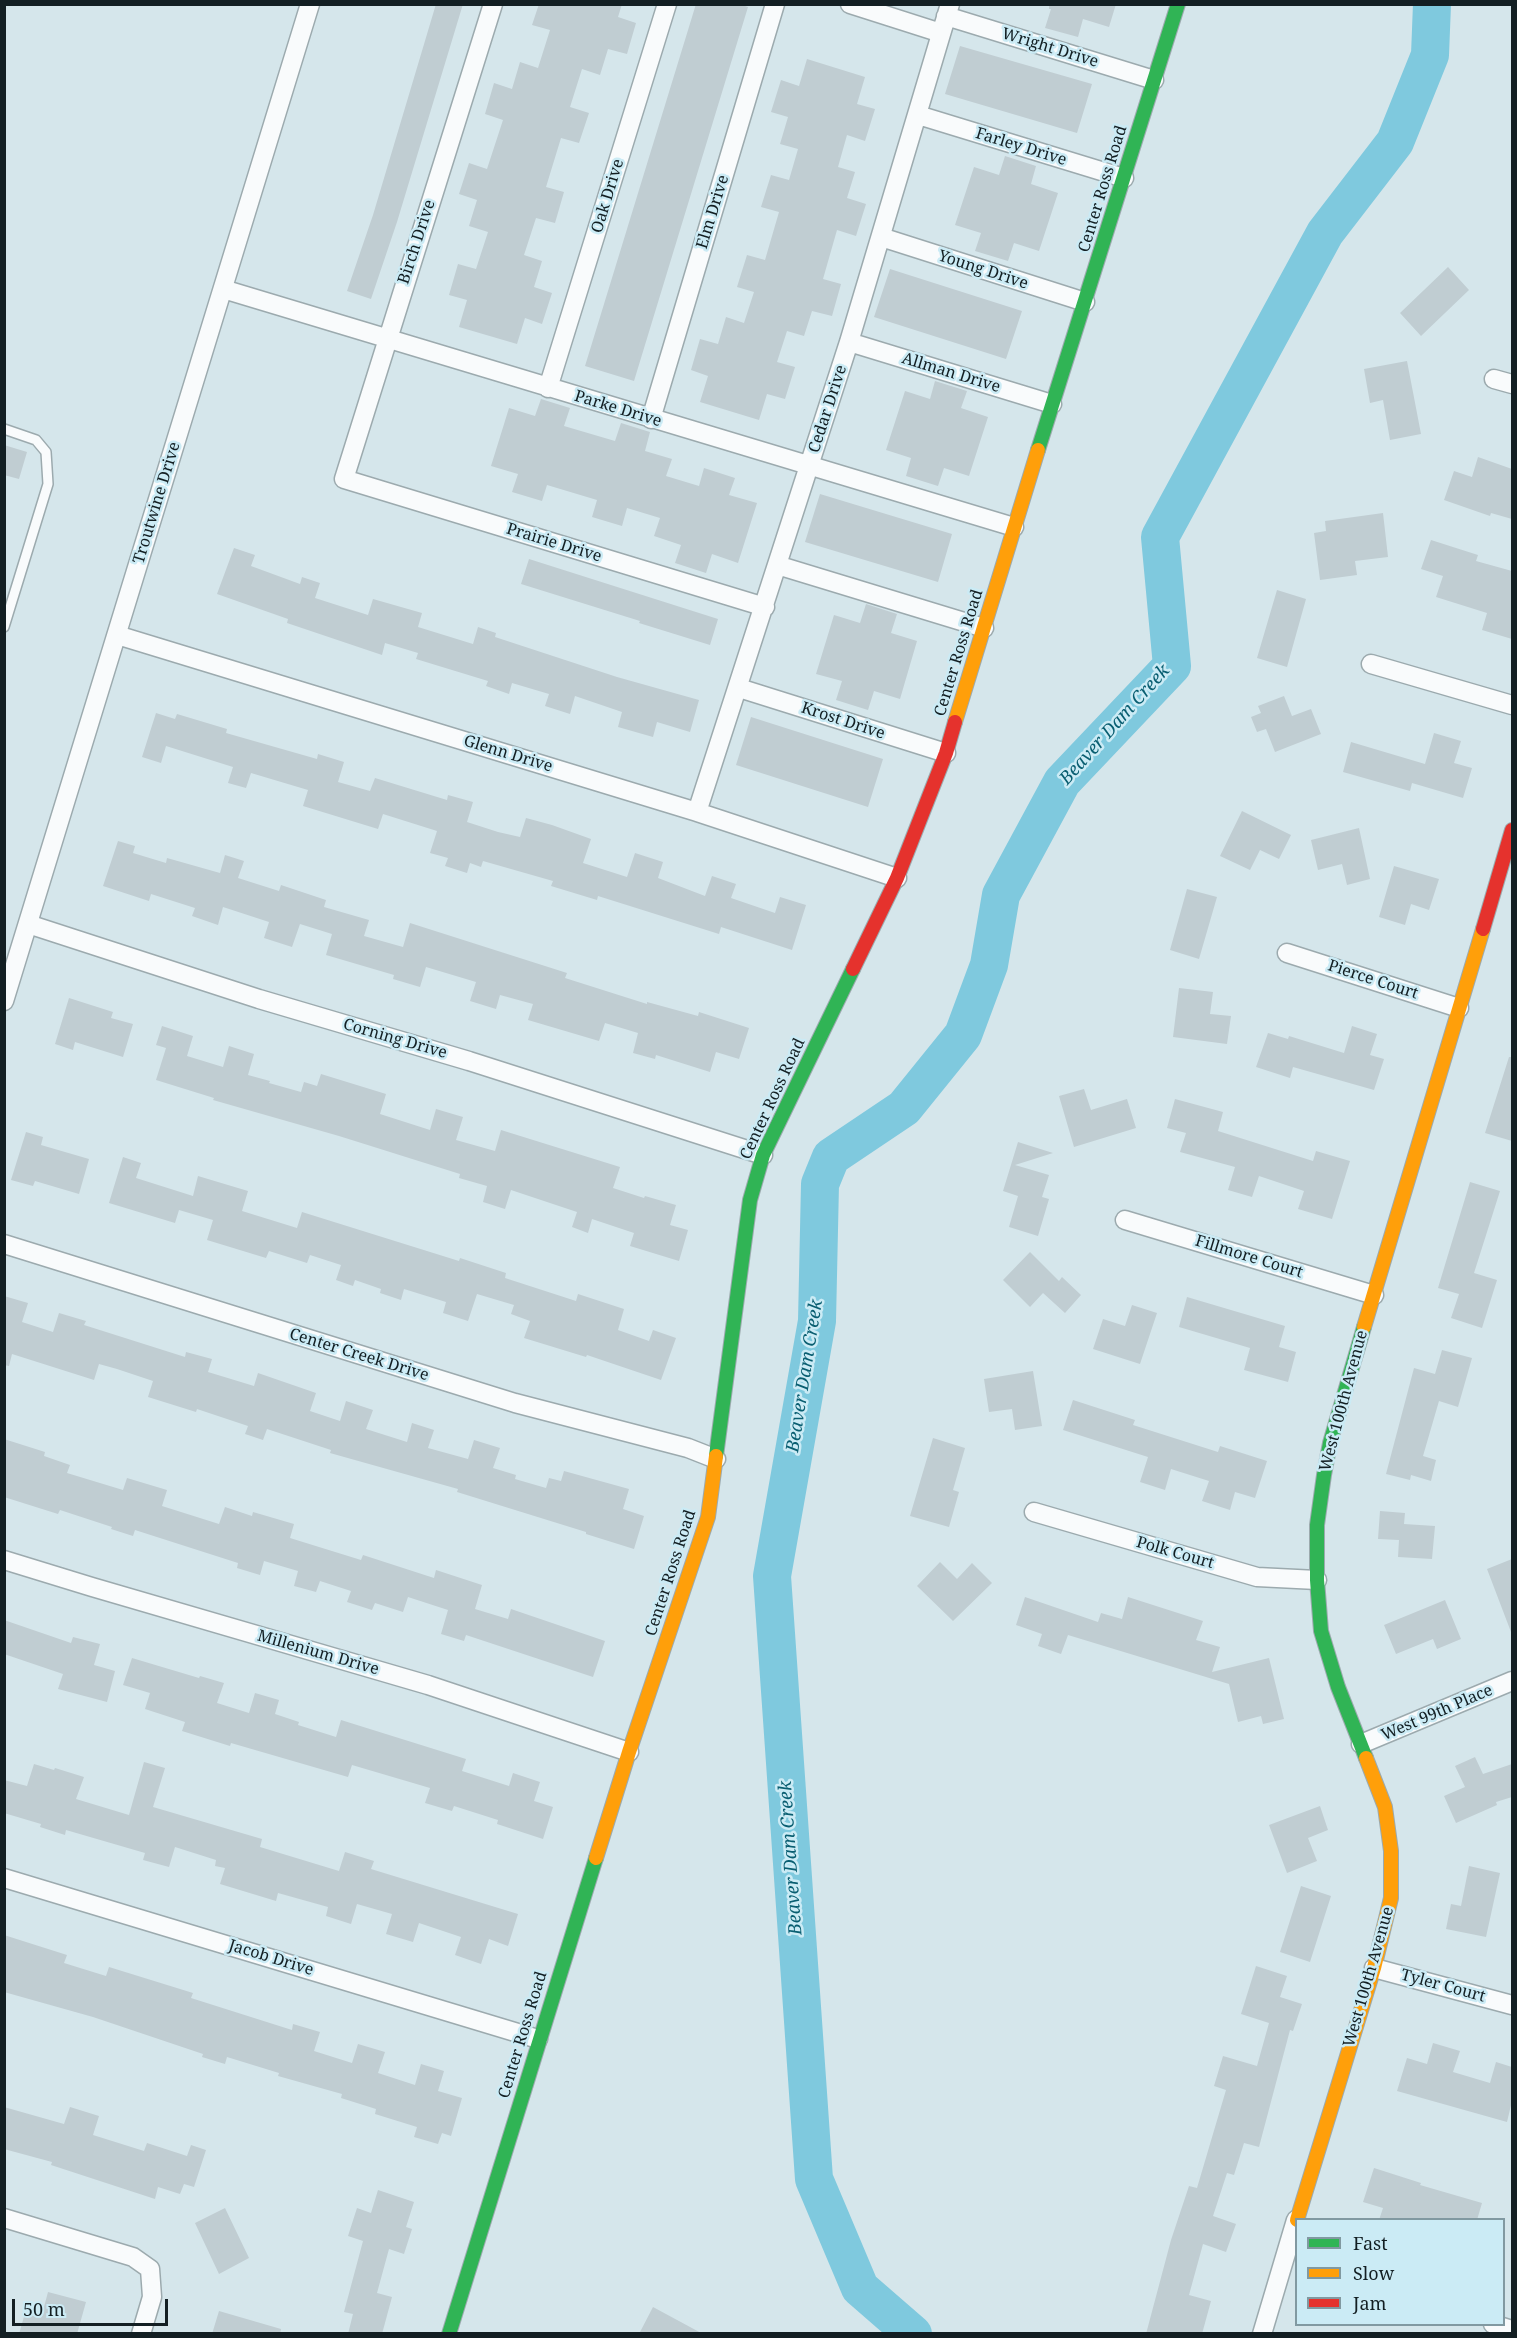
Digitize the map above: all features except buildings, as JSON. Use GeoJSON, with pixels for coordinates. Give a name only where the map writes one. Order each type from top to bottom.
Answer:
{"type":"FeatureCollection","features":[{"type":"Feature","properties":{"kind":"street","name":"Troutwine Drive"},"geometry":{"type":"LineString","coordinates":[[4,1001],[310,4]]}},
{"type":"Feature","properties":{"kind":"street","name":"Birch Drive"},"geometry":{"type":"LineString","coordinates":[[344,479],[386,339],[493,4]]}},
{"type":"Feature","properties":{"kind":"street","name":"Oak Drive"},"geometry":{"type":"LineString","coordinates":[[548,388],[667,4]]}},
{"type":"Feature","properties":{"kind":"street","name":"Elm Drive"},"geometry":{"type":"LineString","coordinates":[[651,419],[775,4]]}},
{"type":"Feature","properties":{"kind":"street","name":"Wright Drive"},"geometry":{"type":"LineString","coordinates":[[850,4],[946,18],[1154,80]]}},
{"type":"Feature","properties":{"kind":"street","name":"Center Ross Road"},"geometry":{"type":"LineString","coordinates":[[449,2334],[538,2039],[629,1752],[708,1517],[750,1200],[763,1155],[897,878],[946,753],[1052,404],[1178,4]]}},
{"type":"Feature","properties":{"kind":"street","name":"Cedar Drive"},"geometry":{"type":"LineString","coordinates":[[697,812],[739,688],[849,342],[946,18]]}},
{"type":"Feature","properties":{"kind":"street","name":"Farley Drive"},"geometry":{"type":"LineString","coordinates":[[918,116],[1124,178]]}},
{"type":"Feature","properties":{"kind":"street","name":"Young Drive"},"geometry":{"type":"LineString","coordinates":[[881,237],[1085,302]]}},
{"type":"Feature","properties":{"kind":"street","name":"Parke Drive"},"geometry":{"type":"LineString","coordinates":[[223,290],[1014,527]]}},
{"type":"Feature","properties":{"kind":"street","name":"Allman Drive"},"geometry":{"type":"LineString","coordinates":[[849,342],[1052,404]]}},
{"type":"Feature","properties":{"kind":"street"},"geometry":{"type":"LineString","coordinates":[[1494,379],[1512,384]]}},
{"type":"Feature","properties":{"kind":"street","name":"Prairie Drive"},"geometry":{"type":"LineString","coordinates":[[344,479],[765,607]]}},
{"type":"Feature","properties":{"kind":"street"},"geometry":{"type":"LineString","coordinates":[[777,565],[984,628]]}},
{"type":"Feature","properties":{"kind":"street","name":"Glenn Drive"},"geometry":{"type":"LineString","coordinates":[[117,635],[697,812],[897,878]]}},
{"type":"Feature","properties":{"kind":"street"},"geometry":{"type":"LineString","coordinates":[[1371,664],[1512,705]]}},
{"type":"Feature","properties":{"kind":"street","name":"Krost Drive"},"geometry":{"type":"LineString","coordinates":[[739,688],[946,753]]}},
{"type":"Feature","properties":{"kind":"street","name":"West 100th Avenue"},"geometry":{"type":"LineString","coordinates":[[1298,2218],[1374,1968],[1391,1898],[1391,1851],[1385,1807],[1338,1687],[1321,1631],[1317,1580],[1317,1525],[1323,1475],[1330,1443],[1512,830]]}},
{"type":"Feature","properties":{"kind":"street","name":"Corning Drive"},"geometry":{"type":"LineString","coordinates":[[28,924],[259,999],[469,1061],[763,1155]]}},
{"type":"Feature","properties":{"kind":"street","name":"Pierce Court"},"geometry":{"type":"LineString","coordinates":[[1287,953],[1460,1008]]}},
{"type":"Feature","properties":{"kind":"street","name":"Fillmore Court"},"geometry":{"type":"LineString","coordinates":[[1125,1220],[1374,1295]]}},
{"type":"Feature","properties":{"kind":"street","name":"Center Creek Drive"},"geometry":{"type":"LineString","coordinates":[[4,1245],[516,1403],[688,1448],[716,1459]]}},
{"type":"Feature","properties":{"kind":"street","name":"Polk Court"},"geometry":{"type":"LineString","coordinates":[[1035,1512],[1257,1578],[1317,1580]]}},
{"type":"Feature","properties":{"kind":"street","name":"Millenium Drive"},"geometry":{"type":"LineString","coordinates":[[4,1560],[428,1685],[629,1752]]}},
{"type":"Feature","properties":{"kind":"street","name":"West 99th Place"},"geometry":{"type":"LineString","coordinates":[[1361,1744],[1512,1681]]}},
{"type":"Feature","properties":{"kind":"street","name":"Jacob Drive"},"geometry":{"type":"LineString","coordinates":[[4,1878],[538,2039]]}},
{"type":"Feature","properties":{"kind":"street","name":"Tyler Court"},"geometry":{"type":"LineString","coordinates":[[1374,1968],[1512,2005]]}},
{"type":"Feature","properties":{"kind":"street"},"geometry":{"type":"LineString","coordinates":[[4,2218],[133,2257],[150,2270],[152,2297],[141,2334]]}},
{"type":"Feature","properties":{"kind":"street","name":"West 100th Avenue"},"geometry":{"type":"LineString","coordinates":[[1262,2334],[1289,2268],[1295,2232]]}},
{"type":"Feature","properties":{"kind":"street"},"geometry":{"type":"LineString","coordinates":[[1497,2326],[1512,2330]]}},
{"type":"Feature","properties":{"kind":"lane"},"geometry":{"type":"LineString","coordinates":[[4,429],[36,440],[41,446],[46,453],[48,484],[4,627]]}},
{"type":"Feature","properties":{"kind":"waterway","name":"Beaver Dam Creek"},"geometry":{"type":"LineString","coordinates":[[913,2334],[860,2288],[814,2179],[772,1576],[817,1321],[820,1184],[831,1157],[904,1108],[963,1035],[989,965],[1001,895],[1062,782],[1172,666],[1160,537],[1325,233],[1395,142],[1430,55],[1432,4]]}},
{"type":"Feature","properties":{"kind":"traffic: fast"},"geometry":{"type":"LineString","coordinates":[[1038,450],[1178,4]]}},
{"type":"Feature","properties":{"kind":"traffic: fast"},"geometry":{"type":"LineString","coordinates":[[716,1456],[750,1200],[763,1155],[853,969]]}},
{"type":"Feature","properties":{"kind":"traffic: fast"},"geometry":{"type":"LineString","coordinates":[[1364,1327],[1330,1443],[1324,1475],[1317,1525],[1317,1580],[1321,1631],[1338,1687],[1366,1758]]}},
{"type":"Feature","properties":{"kind":"traffic: fast"},"geometry":{"type":"LineString","coordinates":[[449,2334],[596,1858]]}},
{"type":"Feature","properties":{"kind":"traffic: slow"},"geometry":{"type":"LineString","coordinates":[[955,722],[1038,450]]}},
{"type":"Feature","properties":{"kind":"traffic: slow"},"geometry":{"type":"LineString","coordinates":[[1364,1327],[1483,929]]}},
{"type":"Feature","properties":{"kind":"traffic: slow"},"geometry":{"type":"LineString","coordinates":[[596,1858],[708,1517],[716,1456]]}},
{"type":"Feature","properties":{"kind":"traffic: slow"},"geometry":{"type":"LineString","coordinates":[[1298,2218],[1374,1968],[1391,1898],[1391,1851],[1385,1807],[1366,1758]]}},
{"type":"Feature","properties":{"kind":"traffic: jam"},"geometry":{"type":"LineString","coordinates":[[853,969],[897,878],[946,753],[955,722]]}},
{"type":"Feature","properties":{"kind":"traffic: jam"},"geometry":{"type":"LineString","coordinates":[[1483,929],[1512,830]]}}]}
